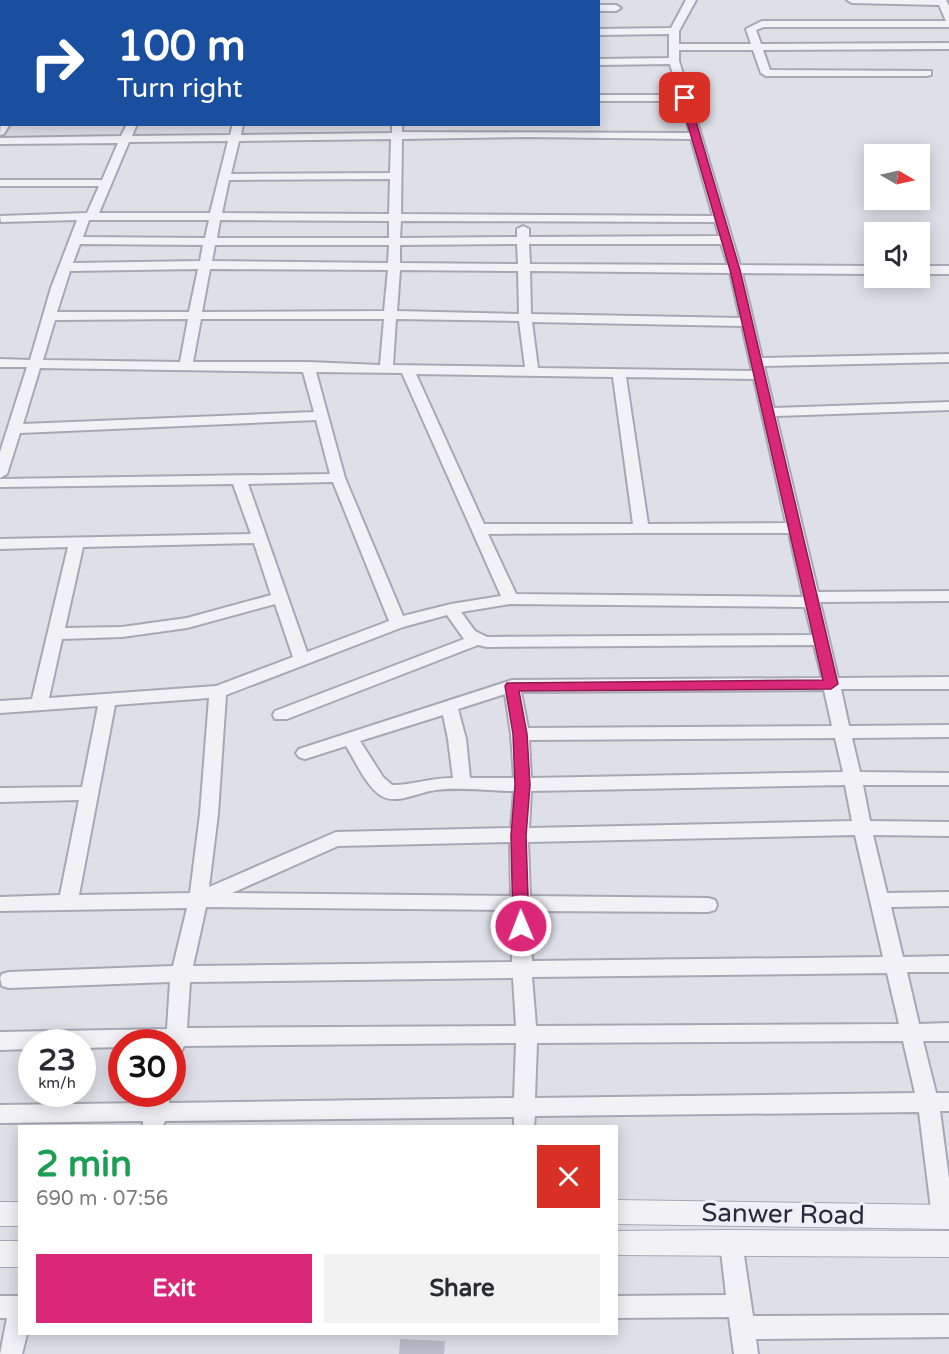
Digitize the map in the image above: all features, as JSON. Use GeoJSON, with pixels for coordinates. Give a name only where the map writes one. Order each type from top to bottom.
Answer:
{"type":"FeatureCollection","features":[{"type":"Feature","properties":{"kind":"street"},"geometry":{"type":"LineString","coordinates":[[691,0],[674,46],[685,98],[718,219],[727,240],[735,270],[853,778],[862,828],[912,1032],[938,1102],[946,1217]]}},
{"type":"Feature","properties":{"kind":"street"},"geometry":{"type":"LineString","coordinates":[[852,0],[946,2],[949,19]]}},
{"type":"Feature","properties":{"kind":"street"},"geometry":{"type":"LineString","coordinates":[[600,8],[616,8]]}},
{"type":"Feature","properties":{"kind":"street"},"geometry":{"type":"LineString","coordinates":[[927,74],[770,74],[764,71],[751,29],[755,25],[949,24]]}},
{"type":"Feature","properties":{"kind":"street"},"geometry":{"type":"LineString","coordinates":[[600,32],[674,46],[756,48],[949,46]]}},
{"type":"Feature","properties":{"kind":"street"},"geometry":{"type":"LineString","coordinates":[[600,62],[674,46]]}},
{"type":"Feature","properties":{"kind":"street"},"geometry":{"type":"LineString","coordinates":[[600,98],[685,98]]}},
{"type":"Feature","properties":{"kind":"street"},"geometry":{"type":"LineString","coordinates":[[0,474],[57,288],[76,240],[106,183],[131,126]]}},
{"type":"Feature","properties":{"kind":"street"},"geometry":{"type":"LineString","coordinates":[[186,365],[207,265],[209,241],[237,126]]}},
{"type":"Feature","properties":{"kind":"street"},"geometry":{"type":"LineString","coordinates":[[0,141],[234,139],[397,130],[525,129],[696,135]]}},
{"type":"Feature","properties":{"kind":"street"},"geometry":{"type":"LineString","coordinates":[[386,368],[394,267],[397,130]]}},
{"type":"Feature","properties":{"kind":"street"},"geometry":{"type":"LineString","coordinates":[[225,177],[396,176]]}},
{"type":"Feature","properties":{"kind":"street"},"geometry":{"type":"LineString","coordinates":[[0,183],[106,183]]}},
{"type":"Feature","properties":{"kind":"street"},"geometry":{"type":"LineString","coordinates":[[0,220],[215,216],[396,216],[522,220],[718,219]]}},
{"type":"Feature","properties":{"kind":"street"},"geometry":{"type":"LineString","coordinates":[[522,220],[525,318],[532,372]]}},
{"type":"Feature","properties":{"kind":"street"},"geometry":{"type":"LineString","coordinates":[[76,240],[117,242],[395,239],[727,240]]}},
{"type":"Feature","properties":{"kind":"street"},"geometry":{"type":"LineString","coordinates":[[66,267],[207,265],[864,270]]}},
{"type":"Feature","properties":{"kind":"street"},"geometry":{"type":"LineString","coordinates":[[930,270],[949,270]]}},
{"type":"Feature","properties":{"kind":"street"},"geometry":{"type":"LineString","coordinates":[[50,316],[390,315],[747,322]]}},
{"type":"Feature","properties":{"kind":"street"},"geometry":{"type":"LineString","coordinates":[[0,363],[308,366],[619,373],[949,358]]}},
{"type":"Feature","properties":{"kind":"street"},"geometry":{"type":"LineString","coordinates":[[308,366],[338,478],[398,623]]}},
{"type":"Feature","properties":{"kind":"street"},"geometry":{"type":"LineString","coordinates":[[407,369],[510,599]]}},
{"type":"Feature","properties":{"kind":"street"},"geometry":{"type":"LineString","coordinates":[[619,373],[628,448],[642,529]]}},
{"type":"Feature","properties":{"kind":"street"},"geometry":{"type":"LineString","coordinates":[[768,412],[949,406]]}},
{"type":"Feature","properties":{"kind":"street"},"geometry":{"type":"LineString","coordinates":[[14,429],[321,416]]}},
{"type":"Feature","properties":{"kind":"street"},"geometry":{"type":"LineString","coordinates":[[0,483],[338,478]]}},
{"type":"Feature","properties":{"kind":"street"},"geometry":{"type":"LineString","coordinates":[[238,479],[261,538],[302,660]]}},
{"type":"Feature","properties":{"kind":"street"},"geometry":{"type":"LineString","coordinates":[[479,529],[795,528]]}},
{"type":"Feature","properties":{"kind":"street"},"geometry":{"type":"LineString","coordinates":[[0,544],[261,538]]}},
{"type":"Feature","properties":{"kind":"street"},"geometry":{"type":"LineString","coordinates":[[39,705],[77,542]]}},
{"type":"Feature","properties":{"kind":"street"},"geometry":{"type":"LineString","coordinates":[[0,707],[218,693],[398,623],[451,609],[510,599],[811,600],[949,596]]}},
{"type":"Feature","properties":{"kind":"street"},"geometry":{"type":"LineString","coordinates":[[55,634],[122,632],[187,623],[281,597]]}},
{"type":"Feature","properties":{"kind":"street"},"geometry":{"type":"LineString","coordinates":[[451,609],[468,636],[476,640]]}},
{"type":"Feature","properties":{"kind":"street"},"geometry":{"type":"LineString","coordinates":[[281,715],[476,640],[821,640]]}},
{"type":"Feature","properties":{"kind":"street"},"geometry":{"type":"LineString","coordinates":[[305,753],[512,686],[949,683]]}},
{"type":"Feature","properties":{"kind":"street"},"geometry":{"type":"LineString","coordinates":[[512,686],[520,734],[523,785],[519,836],[522,970],[527,1035],[525,1117]]}},
{"type":"Feature","properties":{"kind":"street"},"geometry":{"type":"LineString","coordinates":[[175,1029],[181,974],[198,900],[209,814],[218,693]]}},
{"type":"Feature","properties":{"kind":"street"},"geometry":{"type":"LineString","coordinates":[[68,903],[108,700]]}},
{"type":"Feature","properties":{"kind":"street"},"geometry":{"type":"LineString","coordinates":[[449,706],[457,739],[462,784]]}},
{"type":"Feature","properties":{"kind":"street"},"geometry":{"type":"LineString","coordinates":[[520,734],[949,731]]}},
{"type":"Feature","properties":{"kind":"street"},"geometry":{"type":"LineString","coordinates":[[350,739],[377,782],[388,792],[402,792],[433,784],[523,785],[853,778],[949,780]]}},
{"type":"Feature","properties":{"kind":"street"},"geometry":{"type":"LineString","coordinates":[[0,795],[90,792]]}},
{"type":"Feature","properties":{"kind":"street"},"geometry":{"type":"LineString","coordinates":[[198,900],[336,839],[862,828],[949,829]]}},
{"type":"Feature","properties":{"kind":"street"},"geometry":{"type":"LineString","coordinates":[[881,900],[949,898]]}},
{"type":"Feature","properties":{"kind":"street"},"geometry":{"type":"LineString","coordinates":[[0,904],[198,900],[708,905]]}},
{"type":"Feature","properties":{"kind":"street"},"geometry":{"type":"LineString","coordinates":[[9,980],[181,974],[949,964]]}},
{"type":"Feature","properties":{"kind":"street"},"geometry":{"type":"LineString","coordinates":[[186,1043],[527,1035],[949,1032]]}},
{"type":"Feature","properties":{"kind":"street"},"geometry":{"type":"LineString","coordinates":[[0,1041],[108,1042]]}},
{"type":"Feature","properties":{"kind":"street"},"geometry":{"type":"LineString","coordinates":[[0,1114],[156,1111],[525,1117],[938,1102]]}},
{"type":"Feature","properties":{"kind":"street","name":"Sanwer Road"},"geometry":{"type":"LineString","coordinates":[[618,1212],[946,1217]]}},
{"type":"Feature","properties":{"kind":"street"},"geometry":{"type":"LineString","coordinates":[[0,1214],[18,1214]]}},
{"type":"Feature","properties":{"kind":"street"},"geometry":{"type":"LineString","coordinates":[[731,1242],[746,1354]]}},
{"type":"Feature","properties":{"kind":"street","name":"Sanwer Road"},"geometry":{"type":"LineString","coordinates":[[618,1244],[731,1242],[949,1244]]}},
{"type":"Feature","properties":{"kind":"street"},"geometry":{"type":"LineString","coordinates":[[0,1254],[18,1254]]}},
{"type":"Feature","properties":{"kind":"street"},"geometry":{"type":"LineString","coordinates":[[0,1307],[18,1307]]}},
{"type":"Feature","properties":{"kind":"street"},"geometry":{"type":"LineString","coordinates":[[618,1307],[742,1317],[949,1326]]}},
{"type":"Feature","properties":{"kind":"street"},"geometry":{"type":"LineString","coordinates":[[10,1354],[18,1323]]}},
{"type":"Feature","properties":{"kind":"building"},"geometry":{"type":"Polygon","coordinates":[[[400,1339],[445,1341],[444,1354],[399,1354],[400,1339]]]}},
{"type":"Feature","properties":{"kind":"route"},"geometry":{"type":"LineString","coordinates":[[521,926],[519,836],[523,785],[520,734],[512,686],[831,684],[735,270],[727,240],[718,219],[685,98]]}}]}
